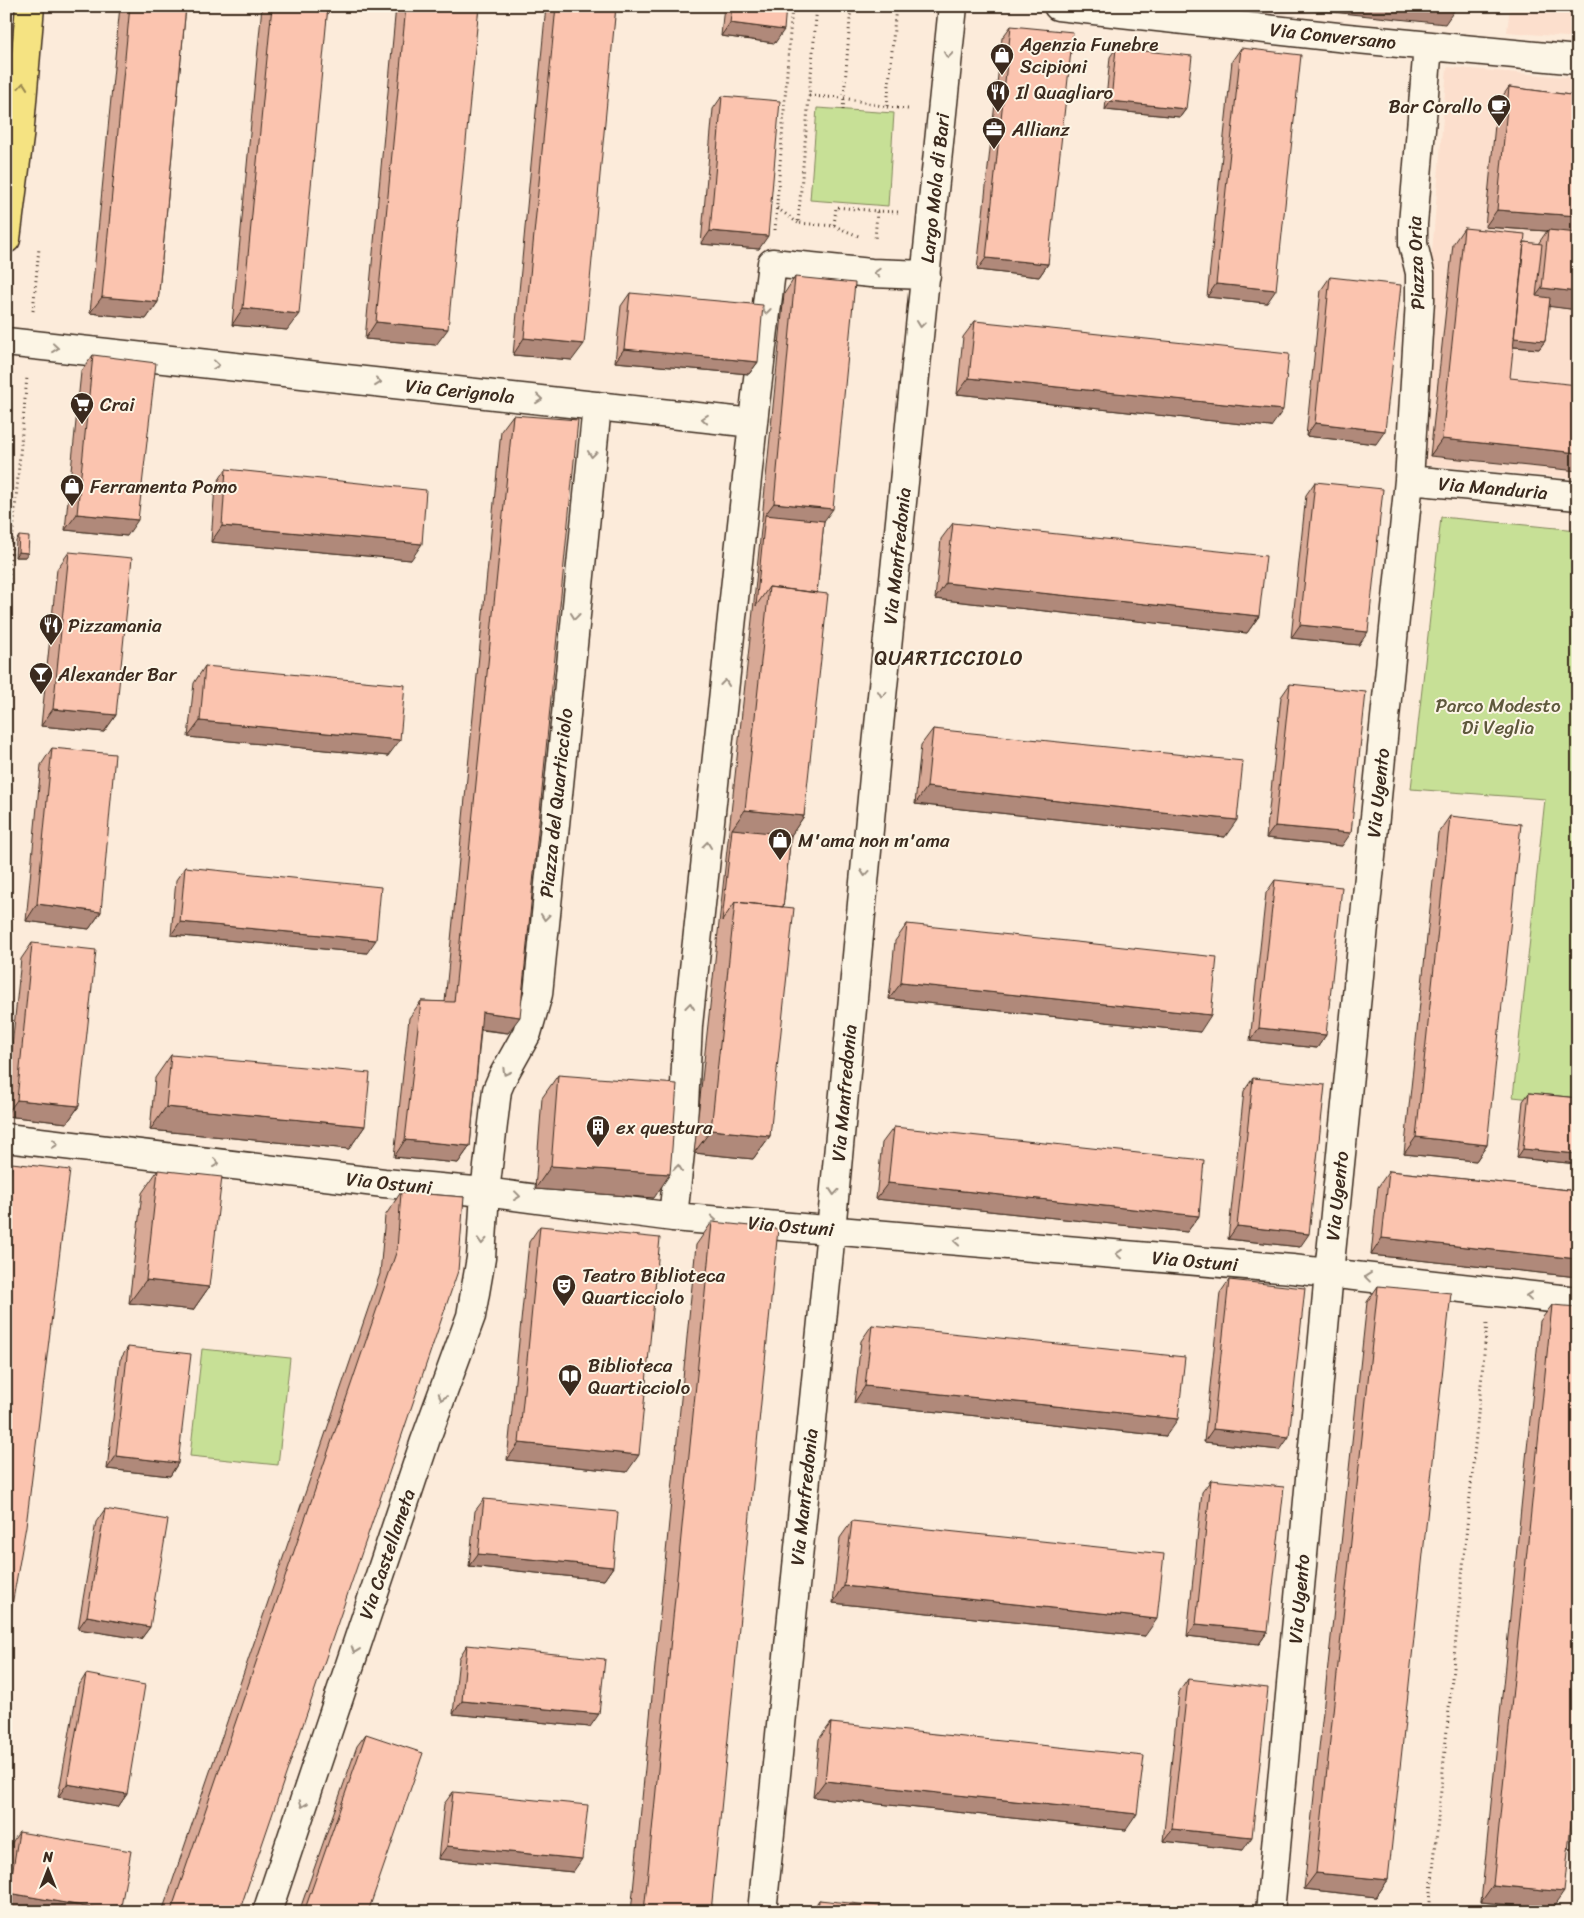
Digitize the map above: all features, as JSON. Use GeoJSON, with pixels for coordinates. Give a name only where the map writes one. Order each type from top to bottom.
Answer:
{"type":"FeatureCollection","features":[{"type":"Feature","properties":{"kind":"main road"},"geometry":{"type":"LineString","coordinates":[[6,239],[30,6]]}},
{"type":"Feature","properties":{"kind":"street","name":"Largo Mola di Bari"},"geometry":{"type":"LineString","coordinates":[[753,424],[772,263],[871,273],[926,275],[953,6]]}},
{"type":"Feature","properties":{"kind":"street","name":"Via Conversano"},"geometry":{"type":"LineString","coordinates":[[1058,6],[1346,38],[1578,60]]}},
{"type":"Feature","properties":{"kind":"street","name":"Piazza Oria"},"geometry":{"type":"LineString","coordinates":[[1409,480],[1420,300],[1420,273],[1413,244],[1413,224],[1428,46]]}},
{"type":"Feature","properties":{"kind":"street","name":"Via Manfredonia"},"geometry":{"type":"LineString","coordinates":[[762,1912],[831,1230],[877,745],[926,275]]}},
{"type":"Feature","properties":{"kind":"street","name":"Via Cerignola"},"geometry":{"type":"LineString","coordinates":[[6,342],[753,424]]}},
{"type":"Feature","properties":{"kind":"street","name":"Piazza del Quarticciolo"},"geometry":{"type":"LineString","coordinates":[[485,1192],[497,1090],[527,1033],[538,994],[596,406]]}},
{"type":"Feature","properties":{"kind":"street"},"geometry":{"type":"LineString","coordinates":[[673,1217],[683,1125],[688,1026],[753,424]]}},
{"type":"Feature","properties":{"kind":"street","name":"Via Manduria"},"geometry":{"type":"LineString","coordinates":[[1409,480],[1578,496]]}},
{"type":"Feature","properties":{"kind":"street","name":"Via Ugento"},"geometry":{"type":"LineString","coordinates":[[1270,1912],[1329,1273],[1409,480]]}},
{"type":"Feature","properties":{"kind":"street","name":"Via Ostuni"},"geometry":{"type":"LineString","coordinates":[[6,1138],[384,1183],[485,1192],[673,1217],[1329,1273],[1578,1301]]}},
{"type":"Feature","properties":{"kind":"street","name":"Via Castellaneta"},"geometry":{"type":"LineString","coordinates":[[267,1912],[426,1441],[471,1316],[481,1258],[485,1192]]}},
{"type":"Feature","properties":{"kind":"path"},"geometry":{"type":"LineString","coordinates":[[775,236],[792,6]]}},
{"type":"Feature","properties":{"kind":"path"},"geometry":{"type":"LineString","coordinates":[[798,223],[817,6]]}},
{"type":"Feature","properties":{"kind":"path"},"geometry":{"type":"LineString","coordinates":[[843,110],[851,6]]}},
{"type":"Feature","properties":{"kind":"path"},"geometry":{"type":"LineString","coordinates":[[887,107],[896,6]]}},
{"type":"Feature","properties":{"kind":"path"},"geometry":{"type":"LineString","coordinates":[[809,96],[844,98],[887,107],[908,109],[907,118]]}},
{"type":"Feature","properties":{"kind":"path"},"geometry":{"type":"LineString","coordinates":[[834,226],[836,207],[898,213],[899,204]]}},
{"type":"Feature","properties":{"kind":"path"},"geometry":{"type":"LineString","coordinates":[[776,208],[798,223],[834,226],[874,243],[878,211]]}},
{"type":"Feature","properties":{"kind":"path"},"geometry":{"type":"LineString","coordinates":[[6,609],[28,372]]}},
{"type":"Feature","properties":{"kind":"path"},"geometry":{"type":"LineString","coordinates":[[1429,1912],[1490,1292]]}},
{"type":"Feature","properties":{"kind":"shaded area"},"geometry":{"type":"Polygon","coordinates":[[[1510,6],[1578,6],[1578,38],[1507,32],[1510,6]]]}},
{"type":"Feature","properties":{"kind":"shaded area"},"geometry":{"type":"Polygon","coordinates":[[[1447,67],[1578,78],[1578,479],[1415,464],[1447,67]]]}},
{"type":"Feature","properties":{"kind":"green space"},"geometry":{"type":"Polygon","coordinates":[[[817,108],[894,113],[888,206],[810,200],[817,108]]]}},
{"type":"Feature","properties":{"kind":"green space","name":"Parco Modesto Di Veglia"},"geometry":{"type":"Polygon","coordinates":[[[1441,517],[1578,530],[1578,1104],[1513,1097],[1545,799],[1411,789],[1441,517]]]}},
{"type":"Feature","properties":{"kind":"green space"},"geometry":{"type":"Polygon","coordinates":[[[202,1349],[290,1358],[278,1465],[190,1456],[202,1349]]]}},
{"type":"Feature","properties":{"kind":"building"},"geometry":{"type":"Polygon","coordinates":[[[130,6],[186,6],[158,302],[102,297],[130,6]]]}},
{"type":"Feature","properties":{"kind":"building"},"geometry":{"type":"Polygon","coordinates":[[[272,6],[328,6],[299,314],[243,308],[272,6]]]}},
{"type":"Feature","properties":{"kind":"building"},"geometry":{"type":"Polygon","coordinates":[[[406,6],[479,6],[448,329],[376,322],[406,6]]]}},
{"type":"Feature","properties":{"kind":"building"},"geometry":{"type":"Polygon","coordinates":[[[556,6],[616,6],[584,344],[524,338],[556,6]]]}},
{"type":"Feature","properties":{"kind":"building"},"geometry":{"type":"Polygon","coordinates":[[[732,6],[786,6],[784,30],[730,23],[732,6]]]}},
{"type":"Feature","properties":{"kind":"building"},"geometry":{"type":"Polygon","coordinates":[[[1406,6],[1454,6],[1454,11],[1406,6]]]}},
{"type":"Feature","properties":{"kind":"building"},"geometry":{"type":"Polygon","coordinates":[[[1011,26],[1073,32],[1048,264],[986,258],[1011,26]]]}},
{"type":"Feature","properties":{"kind":"building"},"geometry":{"type":"Polygon","coordinates":[[[1116,48],[1192,56],[1186,109],[1111,101],[1116,48]]]}},
{"type":"Feature","properties":{"kind":"building"},"geometry":{"type":"Polygon","coordinates":[[[1241,48],[1301,55],[1276,290],[1216,284],[1241,48]]]}},
{"type":"Feature","properties":{"kind":"building"},"geometry":{"type":"Polygon","coordinates":[[[1509,87],[1578,96],[1578,216],[1497,210],[1509,87]]]}},
{"type":"Feature","properties":{"kind":"building"},"geometry":{"type":"Polygon","coordinates":[[[722,96],[780,101],[768,236],[710,231],[722,96]]]}},
{"type":"Feature","properties":{"kind":"building"},"geometry":{"type":"Polygon","coordinates":[[[1464,228],[1525,234],[1510,378],[1578,385],[1578,453],[1442,439],[1464,228]]]}},
{"type":"Feature","properties":{"kind":"building"},"geometry":{"type":"Polygon","coordinates":[[[1548,230],[1578,233],[1578,292],[1542,288],[1548,230]]]}},
{"type":"Feature","properties":{"kind":"building"},"geometry":{"type":"Polygon","coordinates":[[[1524,242],[1542,244],[1536,296],[1550,298],[1545,341],[1514,338],[1524,242]]]}},
{"type":"Feature","properties":{"kind":"building"},"geometry":{"type":"Polygon","coordinates":[[[795,277],[855,283],[833,509],[774,503],[795,277]]]}},
{"type":"Feature","properties":{"kind":"building"},"geometry":{"type":"Polygon","coordinates":[[[1330,277],[1401,285],[1385,431],[1315,423],[1330,277]]]}},
{"type":"Feature","properties":{"kind":"building"},"geometry":{"type":"Polygon","coordinates":[[[630,293],[763,305],[758,362],[624,349],[630,293]]]}},
{"type":"Feature","properties":{"kind":"building"},"geometry":{"type":"Polygon","coordinates":[[[975,321],[1289,354],[1283,410],[969,378],[975,321]]]}},
{"type":"Feature","properties":{"kind":"building"},"geometry":{"type":"Polygon","coordinates":[[[93,355],[156,363],[138,520],[77,514],[93,355]]]}},
{"type":"Feature","properties":{"kind":"building"},"geometry":{"type":"Polygon","coordinates":[[[513,415],[578,420],[520,1017],[482,1012],[470,1146],[405,1140],[421,1001],[454,1002],[513,415]]]}},
{"type":"Feature","properties":{"kind":"building"},"geometry":{"type":"Polygon","coordinates":[[[226,469],[426,490],[422,544],[222,526],[226,469]]]}},
{"type":"Feature","properties":{"kind":"building"},"geometry":{"type":"Polygon","coordinates":[[[1315,482],[1383,489],[1368,632],[1300,625],[1315,482]]]}},
{"type":"Feature","properties":{"kind":"building"},"geometry":{"type":"Polygon","coordinates":[[[765,515],[824,521],[817,593],[769,587],[756,606],[765,515]]]}},
{"type":"Feature","properties":{"kind":"building"},"geometry":{"type":"Polygon","coordinates":[[[953,523],[1266,556],[1259,616],[946,583],[953,523]]]}},
{"type":"Feature","properties":{"kind":"building"},"geometry":{"type":"Polygon","coordinates":[[[19,536],[29,537],[28,553],[18,552],[19,536]]]}},
{"type":"Feature","properties":{"kind":"building"},"geometry":{"type":"Polygon","coordinates":[[[69,552],[132,558],[116,715],[53,709],[69,552]]]}},
{"type":"Feature","properties":{"kind":"building"},"geometry":{"type":"Polygon","coordinates":[[[769,587],[828,594],[804,816],[745,810],[769,587]]]}},
{"type":"Feature","properties":{"kind":"building"},"geometry":{"type":"Polygon","coordinates":[[[205,666],[405,685],[400,740],[200,721],[205,666]]]}},
{"type":"Feature","properties":{"kind":"building"},"geometry":{"type":"Polygon","coordinates":[[[1290,684],[1366,692],[1351,833],[1275,826],[1290,684]]]}},
{"type":"Feature","properties":{"kind":"building"},"geometry":{"type":"Polygon","coordinates":[[[933,729],[1243,761],[1237,820],[927,787],[933,729]]]}},
{"type":"Feature","properties":{"kind":"building"},"geometry":{"type":"Polygon","coordinates":[[[52,748],[115,754],[101,912],[37,904],[52,748]]]}},
{"type":"Feature","properties":{"kind":"building"},"geometry":{"type":"Polygon","coordinates":[[[1450,816],[1521,824],[1487,1145],[1416,1137],[1450,816]]]}},
{"type":"Feature","properties":{"kind":"building"},"geometry":{"type":"Polygon","coordinates":[[[732,829],[791,835],[783,907],[735,902],[722,921],[732,829]]]}},
{"type":"Feature","properties":{"kind":"building"},"geometry":{"type":"Polygon","coordinates":[[[185,867],[381,887],[376,940],[180,922],[185,867]]]}},
{"type":"Feature","properties":{"kind":"building"},"geometry":{"type":"Polygon","coordinates":[[[1275,880],[1342,887],[1326,1035],[1259,1028],[1275,880]]]}},
{"type":"Feature","properties":{"kind":"building"},"geometry":{"type":"Polygon","coordinates":[[[735,902],[794,908],[770,1136],[711,1130],[735,902]]]}},
{"type":"Feature","properties":{"kind":"building"},"geometry":{"type":"Polygon","coordinates":[[[907,924],[1217,957],[1211,1015],[901,983],[907,924]]]}},
{"type":"Feature","properties":{"kind":"building"},"geometry":{"type":"Polygon","coordinates":[[[32,943],[96,950],[79,1106],[17,1100],[32,943]]]}},
{"type":"Feature","properties":{"kind":"building"},"geometry":{"type":"Polygon","coordinates":[[[171,1055],[370,1073],[365,1126],[166,1107],[171,1055]]]}},
{"type":"Feature","properties":{"kind":"building","name":"ex questura"},"geometry":{"type":"Polygon","coordinates":[[[558,1075],[677,1084],[670,1174],[551,1166],[558,1075]]]}},
{"type":"Feature","properties":{"kind":"building"},"geometry":{"type":"Polygon","coordinates":[[[1253,1078],[1325,1085],[1309,1234],[1237,1226],[1253,1078]]]}},
{"type":"Feature","properties":{"kind":"building"},"geometry":{"type":"Polygon","coordinates":[[[1529,1093],[1578,1098],[1578,1154],[1523,1149],[1529,1093]]]}},
{"type":"Feature","properties":{"kind":"building"},"geometry":{"type":"Polygon","coordinates":[[[894,1127],[1204,1160],[1199,1216],[888,1183],[894,1127]]]}},
{"type":"Feature","properties":{"kind":"building"},"geometry":{"type":"Polygon","coordinates":[[[12,1163],[70,1170],[26,1526],[6,1639],[6,1211],[12,1163]]]}},
{"type":"Feature","properties":{"kind":"building"},"geometry":{"type":"Polygon","coordinates":[[[158,1170],[222,1177],[209,1287],[146,1280],[158,1170]]]}},
{"type":"Feature","properties":{"kind":"building"},"geometry":{"type":"Polygon","coordinates":[[[1389,1171],[1578,1191],[1578,1259],[1382,1238],[1389,1171]]]}},
{"type":"Feature","properties":{"kind":"building"},"geometry":{"type":"Polygon","coordinates":[[[401,1192],[464,1197],[458,1271],[239,1912],[173,1912],[171,1911],[397,1250],[401,1192]]]}},
{"type":"Feature","properties":{"kind":"building"},"geometry":{"type":"Polygon","coordinates":[[[712,1222],[778,1229],[711,1912],[644,1912],[712,1222]]]}},
{"type":"Feature","properties":{"kind":"building","name":"Teatro Biblioteca Quarticciolo"},"geometry":{"type":"Polygon","coordinates":[[[540,1226],[660,1238],[639,1455],[519,1443],[540,1226]]]}},
{"type":"Feature","properties":{"kind":"building"},"geometry":{"type":"Polygon","coordinates":[[[1229,1280],[1305,1288],[1289,1437],[1213,1429],[1229,1280]]]}},
{"type":"Feature","properties":{"kind":"building"},"geometry":{"type":"Polygon","coordinates":[[[1378,1286],[1451,1293],[1388,1880],[1316,1873],[1378,1286]]]}},
{"type":"Feature","properties":{"kind":"building"},"geometry":{"type":"Polygon","coordinates":[[[1552,1305],[1578,1307],[1578,1752],[1564,1892],[1493,1885],[1552,1305]]]}},
{"type":"Feature","properties":{"kind":"building"},"geometry":{"type":"Polygon","coordinates":[[[872,1325],[1185,1357],[1178,1419],[865,1386],[872,1325]]]}},
{"type":"Feature","properties":{"kind":"building"},"geometry":{"type":"Polygon","coordinates":[[[128,1347],[191,1354],[178,1463],[116,1456],[128,1347]]]}},
{"type":"Feature","properties":{"kind":"building"},"geometry":{"type":"Polygon","coordinates":[[[1211,1480],[1284,1487],[1268,1631],[1196,1624],[1211,1480]]]}},
{"type":"Feature","properties":{"kind":"building"},"geometry":{"type":"Polygon","coordinates":[[[484,1499],[618,1512],[613,1567],[478,1554],[484,1499]]]}},
{"type":"Feature","properties":{"kind":"building"},"geometry":{"type":"Polygon","coordinates":[[[105,1509],[168,1520],[150,1627],[87,1616],[105,1509]]]}},
{"type":"Feature","properties":{"kind":"building"},"geometry":{"type":"Polygon","coordinates":[[[852,1521],[1164,1554],[1157,1619],[844,1586],[852,1521]]]}},
{"type":"Feature","properties":{"kind":"building"},"geometry":{"type":"Polygon","coordinates":[[[467,1645],[605,1659],[599,1714],[462,1701],[467,1645]]]}},
{"type":"Feature","properties":{"kind":"building"},"geometry":{"type":"Polygon","coordinates":[[[86,1674],[145,1685],[127,1794],[67,1784],[86,1674]]]}},
{"type":"Feature","properties":{"kind":"building"},"geometry":{"type":"Polygon","coordinates":[[[1188,1679],[1268,1688],[1252,1837],[1172,1829],[1188,1679]]]}},
{"type":"Feature","properties":{"kind":"building"},"geometry":{"type":"Polygon","coordinates":[[[831,1723],[1144,1756],[1137,1814],[825,1781],[831,1723]]]}},
{"type":"Feature","properties":{"kind":"building"},"geometry":{"type":"Polygon","coordinates":[[[366,1734],[423,1753],[368,1912],[304,1912],[366,1734]]]}},
{"type":"Feature","properties":{"kind":"building"},"geometry":{"type":"Polygon","coordinates":[[[453,1792],[588,1805],[582,1859],[447,1846],[453,1792]]]}},
{"type":"Feature","properties":{"kind":"building"},"geometry":{"type":"Polygon","coordinates":[[[19,1832],[131,1851],[120,1912],[9,1893],[19,1832]]]}},
{"type":"Feature","properties":{"kind":"building"},"geometry":{"type":"Polygon","coordinates":[[[819,1900],[880,1906],[880,1912],[818,1912],[819,1900]]]}},
{"type":"Feature","properties":{"kind":"building"},"geometry":{"type":"Polygon","coordinates":[[[938,1909],[967,1912],[938,1912],[938,1909]]]}},
{"type":"Feature","properties":{"kind":"place","name":"Agenzia Funebre Scipioni"},"geometry":{"type":"Point","coordinates":[1002,76]}},
{"type":"Feature","properties":{"kind":"place","name":"Il Quagliaro"},"geometry":{"type":"Point","coordinates":[998,113]}},
{"type":"Feature","properties":{"kind":"place","name":"Bar Corallo"},"geometry":{"type":"Point","coordinates":[1499,127]}},
{"type":"Feature","properties":{"kind":"place","name":"Allianz"},"geometry":{"type":"Point","coordinates":[994,150]}},
{"type":"Feature","properties":{"kind":"place","name":"Crai"},"geometry":{"type":"Point","coordinates":[82,425]}},
{"type":"Feature","properties":{"kind":"place","name":"Ferramenta Pomo"},"geometry":{"type":"Point","coordinates":[72,507]}},
{"type":"Feature","properties":{"kind":"place","name":"Pizzamania"},"geometry":{"type":"Point","coordinates":[51,646]}},
{"type":"Feature","properties":{"kind":"place","name":"Alexander Bar"},"geometry":{"type":"Point","coordinates":[41,695]}},
{"type":"Feature","properties":{"kind":"place","name":"M'ama non m'ama"},"geometry":{"type":"Point","coordinates":[780,861]}},
{"type":"Feature","properties":{"kind":"place","name":"ex questura"},"geometry":{"type":"Point","coordinates":[598,1148]}},
{"type":"Feature","properties":{"kind":"place","name":"Teatro Biblioteca Quarticciolo"},"geometry":{"type":"Point","coordinates":[564,1307]}},
{"type":"Feature","properties":{"kind":"place","name":"Biblioteca Quarticciolo"},"geometry":{"type":"Point","coordinates":[570,1397]}},
{"type":"Feature","properties":{"kind":"district","name":"QUARTICCIOLO"},"geometry":{"type":"Point","coordinates":[949,658]}}]}
